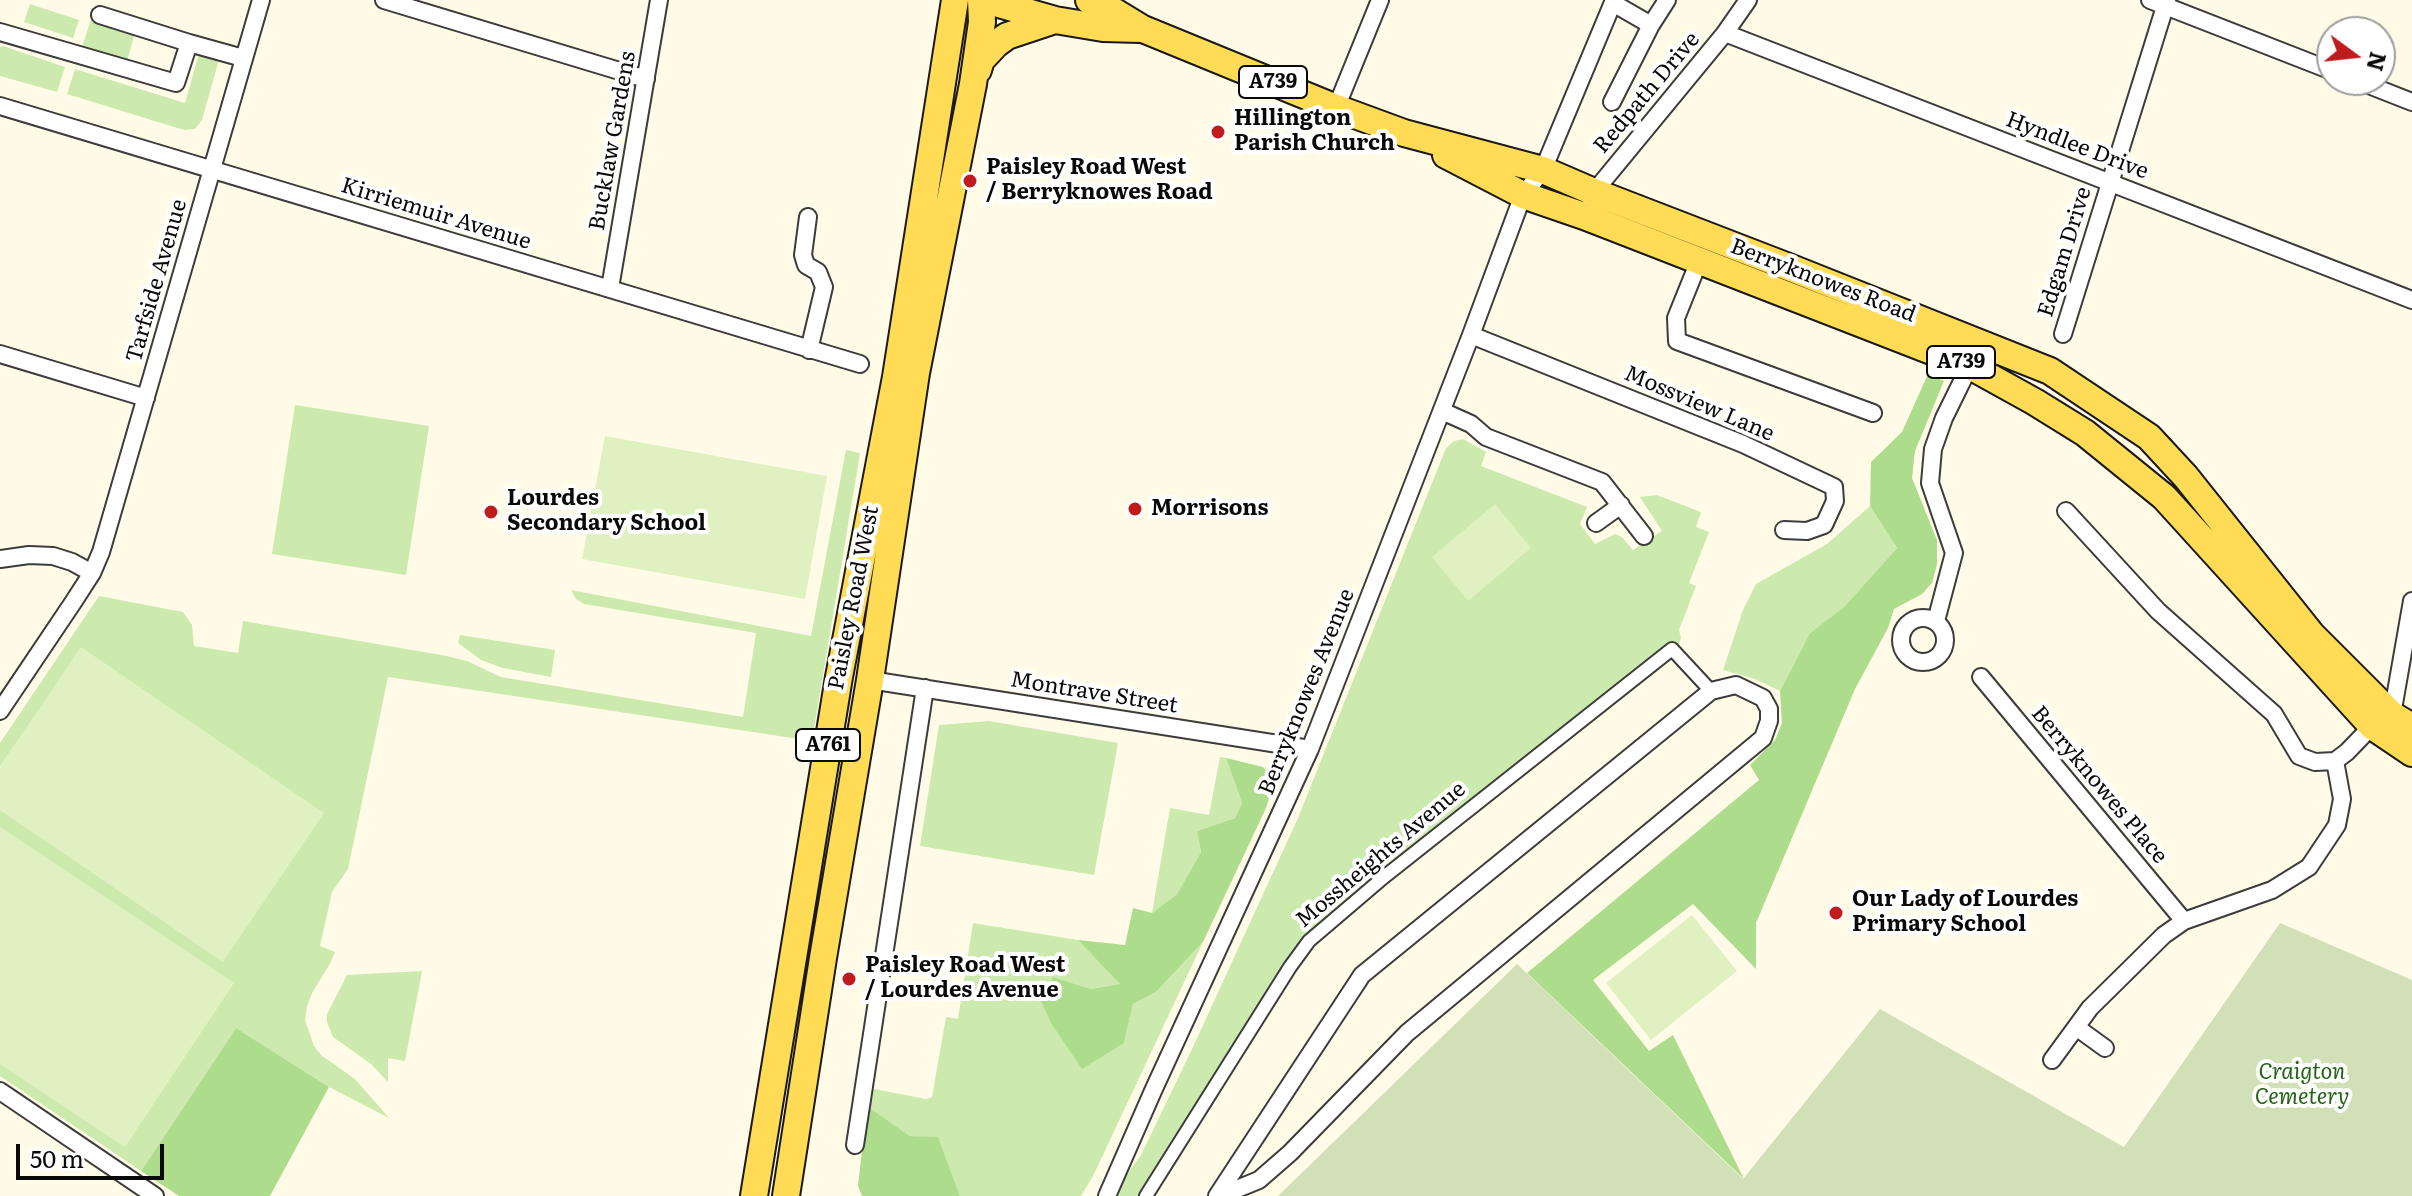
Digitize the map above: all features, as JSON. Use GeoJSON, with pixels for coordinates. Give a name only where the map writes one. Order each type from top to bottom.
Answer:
{"type":"FeatureCollection","features":[{"type":"Feature","properties":{"kind":"main road","name":"Paisley Road West"},"geometry":{"type":"LineString","coordinates":[[786,1196],[870,680],[916,373],[920,297],[916,256],[955,0]]}},
{"type":"Feature","properties":{"kind":"main road","name":"Paisley Road West"},"geometry":{"type":"LineString","coordinates":[[754,1196],[839,677],[893,392],[973,84],[982,0]]}},
{"type":"Feature","properties":{"kind":"main road"},"geometry":{"type":"LineString","coordinates":[[916,256],[931,232],[968,21],[982,0]]}},
{"type":"Feature","properties":{"kind":"main road","name":"Berryknowes Road"},"geometry":{"type":"LineString","coordinates":[[982,0],[1055,20],[1103,28],[1143,29]]}},
{"type":"Feature","properties":{"kind":"main road","name":"Berryknowes Road"},"geometry":{"type":"LineString","coordinates":[[1089,0],[1143,29],[1336,108],[1404,133],[1543,170],[1589,204],[1699,261],[1975,354],[2050,371],[2149,437],[2186,477],[2312,635],[2392,723],[2412,753]]}},
{"type":"Feature","properties":{"kind":"main road"},"geometry":{"type":"LineString","coordinates":[[973,84],[981,60],[996,44],[1007,36],[1055,20]]}},
{"type":"Feature","properties":{"kind":"main road","name":"Berryknowes Road"},"geometry":{"type":"LineString","coordinates":[[1404,133],[1523,195],[1589,204],[1975,354],[2035,402],[2085,433],[2164,497],[2392,723]]}},
{"type":"Feature","properties":{"kind":"street","name":"Tarfside Avenue"},"geometry":{"type":"LineString","coordinates":[[0,711],[92,573],[101,552],[261,0]]}},
{"type":"Feature","properties":{"kind":"street"},"geometry":{"type":"LineString","coordinates":[[384,0],[646,79]]}},
{"type":"Feature","properties":{"kind":"street","name":"Bucklaw Gardens"},"geometry":{"type":"LineString","coordinates":[[610,288],[659,0]]}},
{"type":"Feature","properties":{"kind":"street"},"geometry":{"type":"LineString","coordinates":[[1336,108],[1380,0]]}},
{"type":"Feature","properties":{"kind":"street"},"geometry":{"type":"LineString","coordinates":[[1612,102],[1667,0]]}},
{"type":"Feature","properties":{"kind":"street","name":"Redpath Drive"},"geometry":{"type":"LineString","coordinates":[[1589,204],[1748,0]]}},
{"type":"Feature","properties":{"kind":"street"},"geometry":{"type":"LineString","coordinates":[[1613,1],[1651,25]]}},
{"type":"Feature","properties":{"kind":"street","name":"Berryknowes Avenue"},"geometry":{"type":"LineString","coordinates":[[1107,1196],[1310,749],[1523,195],[1543,170],[1613,1]]}},
{"type":"Feature","properties":{"kind":"street"},"geometry":{"type":"LineString","coordinates":[[2161,2],[2316,65]]}},
{"type":"Feature","properties":{"kind":"street","name":"Edgam Drive"},"geometry":{"type":"LineString","coordinates":[[2063,334],[2161,2]]}},
{"type":"Feature","properties":{"kind":"street"},"geometry":{"type":"LineString","coordinates":[[100,15],[243,58]]}},
{"type":"Feature","properties":{"kind":"street"},"geometry":{"type":"LineString","coordinates":[[0,32],[176,83],[189,43]]}},
{"type":"Feature","properties":{"kind":"street","name":"Hyndlee Drive"},"geometry":{"type":"LineString","coordinates":[[1725,33],[2412,300]]}},
{"type":"Feature","properties":{"kind":"street","name":"Kirriemuir Avenue"},"geometry":{"type":"LineString","coordinates":[[0,106],[860,364]]}},
{"type":"Feature","properties":{"kind":"street"},"geometry":{"type":"LineString","coordinates":[[808,217],[803,255],[806,265],[818,272],[824,287],[809,350]]}},
{"type":"Feature","properties":{"kind":"street"},"geometry":{"type":"LineString","coordinates":[[1699,261],[1676,318],[1677,341],[1873,413]]}},
{"type":"Feature","properties":{"kind":"street","name":"Mossview Lane"},"geometry":{"type":"LineString","coordinates":[[1471,335],[1743,444],[1834,487],[1835,501],[1824,525],[1807,531],[1784,530]]}},
{"type":"Feature","properties":{"kind":"street"},"geometry":{"type":"LineString","coordinates":[[0,354],[146,398]]}},
{"type":"Feature","properties":{"kind":"street"},"geometry":{"type":"LineString","coordinates":[[1936,621],[1954,553],[1930,483],[1933,449],[1944,418],[1975,354]]}},
{"type":"Feature","properties":{"kind":"street"},"geometry":{"type":"LineString","coordinates":[[1442,411],[1471,424],[1486,437],[1602,482],[1644,536]]}},
{"type":"Feature","properties":{"kind":"street"},"geometry":{"type":"LineString","coordinates":[[1596,523],[1621,505]]}},
{"type":"Feature","properties":{"kind":"street"},"geometry":{"type":"LineString","coordinates":[[2066,511],[2158,611],[2274,714],[2299,756],[2315,762],[2335,761],[2392,723],[2412,601]]}},
{"type":"Feature","properties":{"kind":"street"},"geometry":{"type":"LineString","coordinates":[[0,559],[53,556],[92,573]]}},
{"type":"Feature","properties":{"kind":"street","name":"Mossheights Avenue"},"geometry":{"type":"LineString","coordinates":[[1146,1196],[1309,941],[1384,877],[1672,649],[1711,691]]}},
{"type":"Feature","properties":{"kind":"street","name":"Berryknowes Place"},"geometry":{"type":"LineString","coordinates":[[1981,677],[2184,921]]}},
{"type":"Feature","properties":{"kind":"street","name":"Montrave Street"},"geometry":{"type":"LineString","coordinates":[[870,680],[1310,749]]}},
{"type":"Feature","properties":{"kind":"street"},"geometry":{"type":"LineString","coordinates":[[1736,685],[1763,698],[1769,709],[1769,721],[1763,738],[1407,1033],[1290,1153],[1259,1180],[1218,1196],[1362,975],[1711,691],[1736,685]]}},
{"type":"Feature","properties":{"kind":"street"},"geometry":{"type":"LineString","coordinates":[[855,1145],[925,688]]}},
{"type":"Feature","properties":{"kind":"street"},"geometry":{"type":"LineString","coordinates":[[2052,1060],[2090,1008],[2164,935],[2184,921],[2272,890],[2309,867],[2337,825],[2342,799],[2335,761]]}},
{"type":"Feature","properties":{"kind":"street"},"geometry":{"type":"LineString","coordinates":[[2076,1027],[2105,1048]]}},
{"type":"Feature","properties":{"kind":"street"},"geometry":{"type":"LineString","coordinates":[[0,1091],[155,1196]]}},
{"type":"Feature","properties":{"kind":"green space"},"geometry":{"type":"Polygon","coordinates":[[[30,4],[79,20],[73,38],[24,22],[30,4]]]}},
{"type":"Feature","properties":{"kind":"green space"},"geometry":{"type":"Polygon","coordinates":[[[91,19],[135,33],[127,61],[82,47],[91,19]]]}},
{"type":"Feature","properties":{"kind":"green space"},"geometry":{"type":"Polygon","coordinates":[[[0,47],[65,67],[57,92],[0,76],[0,47]]]}},
{"type":"Feature","properties":{"kind":"green space"},"geometry":{"type":"Polygon","coordinates":[[[200,50],[220,56],[202,120],[195,129],[184,130],[67,94],[75,69],[185,103],[200,50]]]}},
{"type":"Feature","properties":{"kind":"green space"},"geometry":{"type":"Polygon","coordinates":[[[1928,374],[1944,381],[1915,451],[1912,478],[1937,540],[1937,564],[1932,583],[1922,594],[1894,609],[1888,628],[1855,689],[1756,923],[1756,969],[1693,904],[1593,980],[1649,1051],[1673,1035],[1744,1179],[1527,973],[1759,780],[1750,765],[1775,740],[1782,723],[1780,691],[1810,633],[1844,607],[1897,548],[1870,506],[1871,462],[1902,432],[1928,374]]]}},
{"type":"Feature","properties":{"kind":"green space"},"geometry":{"type":"Polygon","coordinates":[[[295,405],[429,426],[406,575],[272,554],[295,405]]]}},
{"type":"Feature","properties":{"kind":"green space"},"geometry":{"type":"Polygon","coordinates":[[[605,436],[827,476],[805,599],[582,559],[605,436]]]}},
{"type":"Feature","properties":{"kind":"green space"},"geometry":{"type":"Polygon","coordinates":[[[1463,439],[1486,452],[1481,466],[1587,507],[1580,524],[1595,544],[1615,534],[1622,537],[1633,550],[1662,531],[1640,497],[1657,495],[1701,512],[1696,527],[1709,532],[1689,583],[1696,586],[1679,630],[1681,638],[1674,658],[1338,922],[1314,945],[1153,1196],[1116,1196],[1122,1181],[1141,1155],[1193,1047],[1298,818],[1446,448],[1454,441],[1463,439]]]}},
{"type":"Feature","properties":{"kind":"green space"},"geometry":{"type":"Polygon","coordinates":[[[846,450],[860,453],[812,741],[388,677],[348,869],[332,892],[320,946],[335,952],[313,991],[305,1020],[314,1046],[321,1055],[355,1079],[389,1118],[329,1087],[236,1028],[141,1171],[0,1076],[0,743],[99,596],[183,612],[192,625],[194,646],[238,653],[243,621],[447,656],[467,661],[501,677],[743,717],[756,633],[584,604],[576,599],[571,590],[811,636],[846,450]]]}},
{"type":"Feature","properties":{"kind":"green space"},"geometry":{"type":"Polygon","coordinates":[[[1495,504],[1531,548],[1468,601],[1432,557],[1495,504]]]}},
{"type":"Feature","properties":{"kind":"green space"},"geometry":{"type":"Polygon","coordinates":[[[1870,506],[1897,548],[1844,607],[1810,633],[1780,691],[1755,679],[1723,670],[1743,610],[1756,584],[1827,544],[1870,506]]]}},
{"type":"Feature","properties":{"kind":"green space"},"geometry":{"type":"Polygon","coordinates":[[[460,635],[555,650],[551,677],[503,668],[481,660],[458,643],[460,635]]]}},
{"type":"Feature","properties":{"kind":"green space"},"geometry":{"type":"Polygon","coordinates":[[[81,647],[324,813],[223,962],[0,810],[0,766],[81,647]]]}},
{"type":"Feature","properties":{"kind":"green space"},"geometry":{"type":"Polygon","coordinates":[[[989,721],[1118,743],[1094,875],[920,846],[939,725],[989,721]]]}},
{"type":"Feature","properties":{"kind":"green space"},"geometry":{"type":"Polygon","coordinates":[[[1220,757],[1226,758],[1242,803],[1235,818],[1197,831],[1201,852],[1177,894],[1152,913],[1170,808],[1209,815],[1220,757]]]}},
{"type":"Feature","properties":{"kind":"green space"},"geometry":{"type":"Polygon","coordinates":[[[1226,758],[1263,767],[1273,778],[1266,808],[1203,942],[1156,992],[1133,1004],[1124,1043],[1082,1069],[1051,1023],[1041,1001],[1053,977],[1091,989],[1120,984],[1078,940],[1125,945],[1133,908],[1152,913],[1177,894],[1201,852],[1197,831],[1235,818],[1242,803],[1226,758]]]}},
{"type":"Feature","properties":{"kind":"green space"},"geometry":{"type":"Polygon","coordinates":[[[0,827],[234,983],[125,1147],[0,1064],[0,827]]]}},
{"type":"Feature","properties":{"kind":"green space"},"geometry":{"type":"Polygon","coordinates":[[[1692,915],[1737,971],[1651,1040],[1606,983],[1692,915]]]}},
{"type":"Feature","properties":{"kind":"green space"},"geometry":{"type":"Polygon","coordinates":[[[973,923],[1078,940],[1121,984],[1091,989],[1053,977],[1124,1043],[1133,1004],[1156,992],[1203,942],[1081,1196],[960,1196],[938,1138],[910,1136],[867,1106],[869,1088],[926,1099],[932,1097],[946,1017],[958,1019],[973,923]]]}},
{"type":"Feature","properties":{"kind":"green space","name":"Craigton Cemetery"},"geometry":{"type":"Polygon","coordinates":[[[2280,923],[2412,980],[2412,1196],[1278,1196],[1517,964],[1743,1179],[1880,1009],[2124,1147],[2280,923]]]}},
{"type":"Feature","properties":{"kind":"green space"},"geometry":{"type":"Polygon","coordinates":[[[422,971],[405,1061],[388,1058],[388,1082],[371,1064],[333,1037],[327,1014],[347,975],[422,971]]]}},
{"type":"Feature","properties":{"kind":"green space"},"geometry":{"type":"Polygon","coordinates":[[[236,1028],[329,1087],[270,1196],[179,1196],[141,1171],[236,1028]]]}},
{"type":"Feature","properties":{"kind":"green space"},"geometry":{"type":"Polygon","coordinates":[[[867,1106],[910,1136],[938,1137],[960,1196],[862,1196],[858,1186],[867,1106]]]}},
{"type":"Feature","properties":{"kind":"place","name":"Hillington Parish Church"},"geometry":{"type":"Point","coordinates":[1218,132]}},
{"type":"Feature","properties":{"kind":"place","name":"Paisley Road West / Berryknowes Road"},"geometry":{"type":"Point","coordinates":[970,181]}},
{"type":"Feature","properties":{"kind":"place","name":"Morrisons"},"geometry":{"type":"Point","coordinates":[1135,509]}},
{"type":"Feature","properties":{"kind":"place","name":"Lourdes Secondary School"},"geometry":{"type":"Point","coordinates":[491,512]}},
{"type":"Feature","properties":{"kind":"place","name":"Our Lady of Lourdes Primary School"},"geometry":{"type":"Point","coordinates":[1836,913]}},
{"type":"Feature","properties":{"kind":"place","name":"Paisley Road West / Lourdes Avenue"},"geometry":{"type":"Point","coordinates":[849,979]}}]}
